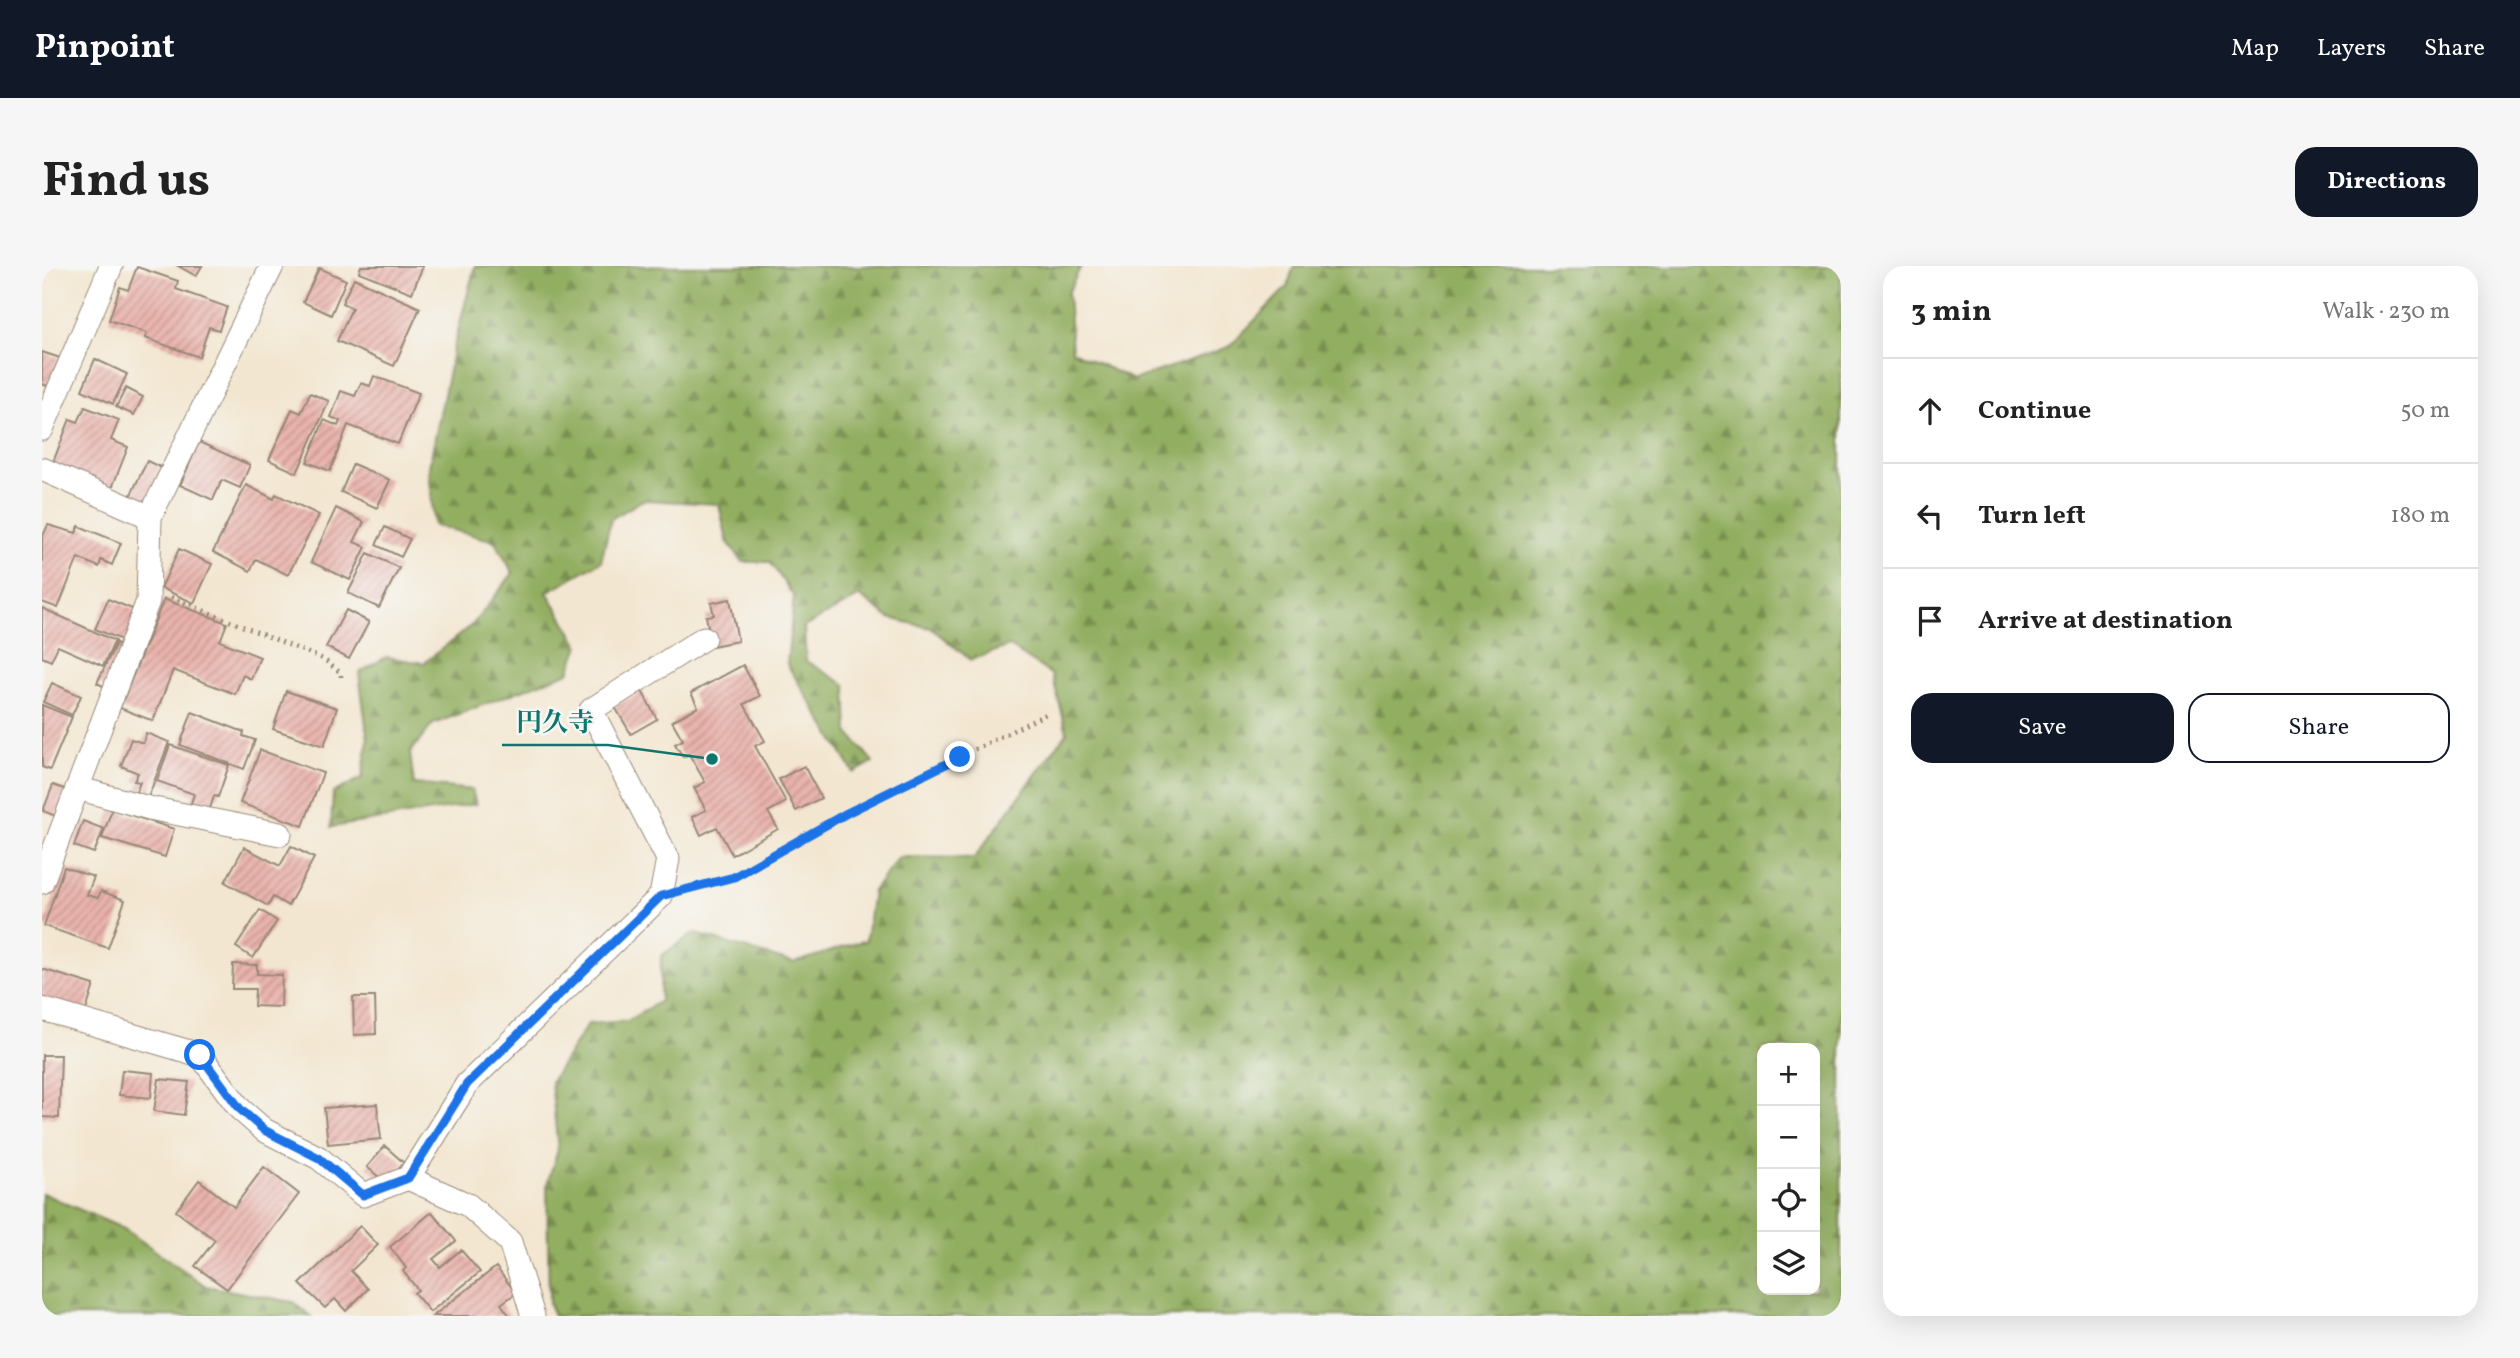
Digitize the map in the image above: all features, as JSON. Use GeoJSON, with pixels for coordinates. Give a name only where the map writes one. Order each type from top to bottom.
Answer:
{"type":"FeatureCollection","features":[{"type":"Feature","properties":{"kind":"street"},"geometry":{"type":"LineString","coordinates":[[42,429],[111,266]]}},
{"type":"Feature","properties":{"kind":"street"},"geometry":{"type":"LineString","coordinates":[[42,882],[148,601],[150,517],[272,266]]}},
{"type":"Feature","properties":{"kind":"street"},"geometry":{"type":"LineString","coordinates":[[42,469],[150,517]]}},
{"type":"Feature","properties":{"kind":"street"},"geometry":{"type":"LineString","coordinates":[[42,1009],[200,1055],[240,1109],[264,1130],[319,1158],[363,1195],[408,1178],[467,1084],[661,896],[668,859],[592,710],[704,638]]}},
{"type":"Feature","properties":{"kind":"street"},"geometry":{"type":"LineString","coordinates":[[77,788],[149,808],[281,834]]}},
{"type":"Feature","properties":{"kind":"street"},"geometry":{"type":"LineString","coordinates":[[408,1178],[468,1205],[510,1242],[533,1316]]}},
{"type":"Feature","properties":{"kind":"path"},"geometry":{"type":"LineString","coordinates":[[147,588],[205,609],[323,659],[341,673],[341,680]]}},
{"type":"Feature","properties":{"kind":"path"},"geometry":{"type":"LineString","coordinates":[[661,896],[734,877],[847,813],[1048,713]]}},
{"type":"Feature","properties":{"kind":"green space"},"geometry":{"type":"Polygon","coordinates":[[[475,266],[1081,266],[1068,293],[1072,351],[1133,380],[1229,347],[1287,287],[1294,266],[1841,266],[1841,1316],[554,1316],[549,1304],[547,1184],[558,1150],[551,1081],[588,1024],[627,1021],[660,1001],[661,956],[694,933],[794,963],[866,940],[873,891],[899,857],[974,858],[1067,732],[1052,675],[1009,646],[971,660],[931,628],[889,618],[860,596],[804,627],[806,661],[846,685],[848,732],[873,762],[854,773],[787,664],[794,597],[770,562],[743,562],[727,541],[719,504],[643,500],[611,519],[601,561],[547,592],[579,645],[569,672],[433,724],[410,753],[414,784],[472,790],[476,804],[331,827],[333,793],[362,778],[368,740],[359,673],[386,657],[424,663],[473,624],[513,573],[495,541],[434,525],[429,467],[454,346],[475,266]]]}},
{"type":"Feature","properties":{"kind":"green space"},"geometry":{"type":"Polygon","coordinates":[[[42,1193],[124,1229],[206,1286],[293,1302],[311,1316],[42,1316],[42,1193]]]}},
{"type":"Feature","properties":{"kind":"building"},"geometry":{"type":"Polygon","coordinates":[[[178,266],[202,266],[196,276],[178,266]]]}},
{"type":"Feature","properties":{"kind":"building"},"geometry":{"type":"Polygon","coordinates":[[[361,266],[423,266],[412,293],[359,272],[361,266]]]}},
{"type":"Feature","properties":{"kind":"building"},"geometry":{"type":"Polygon","coordinates":[[[137,267],[178,281],[176,289],[227,307],[219,330],[209,327],[199,357],[145,338],[147,333],[109,320],[120,287],[128,290],[137,267]]]}},
{"type":"Feature","properties":{"kind":"building"},"geometry":{"type":"Polygon","coordinates":[[[319,268],[346,280],[331,315],[303,302],[319,268]]]}},
{"type":"Feature","properties":{"kind":"building"},"geometry":{"type":"Polygon","coordinates":[[[354,278],[420,308],[394,366],[337,341],[352,308],[342,303],[354,278]]]}},
{"type":"Feature","properties":{"kind":"building"},"geometry":{"type":"Polygon","coordinates":[[[42,352],[60,358],[50,387],[42,384],[42,352]]]}},
{"type":"Feature","properties":{"kind":"building"},"geometry":{"type":"Polygon","coordinates":[[[95,359],[127,374],[113,404],[82,390],[95,359]]]}},
{"type":"Feature","properties":{"kind":"building"},"geometry":{"type":"Polygon","coordinates":[[[374,376],[419,393],[398,444],[348,425],[330,471],[307,462],[324,420],[338,426],[340,421],[331,417],[341,391],[355,396],[361,383],[370,386],[374,376]]]}},
{"type":"Feature","properties":{"kind":"building"},"geometry":{"type":"Polygon","coordinates":[[[126,388],[143,397],[134,415],[116,407],[126,388]]]}},
{"type":"Feature","properties":{"kind":"building"},"geometry":{"type":"Polygon","coordinates":[[[310,393],[329,401],[297,473],[269,460],[292,409],[301,413],[310,393]]]}},
{"type":"Feature","properties":{"kind":"building"},"geometry":{"type":"Polygon","coordinates":[[[85,407],[119,420],[111,440],[128,447],[110,493],[50,470],[70,419],[78,422],[85,407]]]}},
{"type":"Feature","properties":{"kind":"building"},"geometry":{"type":"Polygon","coordinates":[[[199,442],[250,465],[240,488],[222,480],[213,500],[180,485],[199,442]]]}},
{"type":"Feature","properties":{"kind":"building"},"geometry":{"type":"Polygon","coordinates":[[[147,461],[162,468],[142,510],[127,503],[147,461]]]}},
{"type":"Feature","properties":{"kind":"building"},"geometry":{"type":"Polygon","coordinates":[[[353,464],[390,480],[377,508],[341,492],[353,464]]]}},
{"type":"Feature","properties":{"kind":"building"},"geometry":{"type":"Polygon","coordinates":[[[246,485],[274,499],[276,494],[319,515],[288,575],[256,559],[250,571],[213,552],[246,485]]]}},
{"type":"Feature","properties":{"kind":"building"},"geometry":{"type":"Polygon","coordinates":[[[336,508],[364,522],[354,542],[366,547],[350,580],[311,562],[336,508]]]}},
{"type":"Feature","properties":{"kind":"building"},"geometry":{"type":"Polygon","coordinates":[[[48,525],[76,533],[79,526],[121,543],[112,565],[101,560],[99,567],[78,558],[58,608],[42,602],[42,538],[48,525]]]}},
{"type":"Feature","properties":{"kind":"building"},"geometry":{"type":"Polygon","coordinates":[[[385,527],[410,539],[401,557],[376,545],[385,527]]]}},
{"type":"Feature","properties":{"kind":"building"},"geometry":{"type":"Polygon","coordinates":[[[179,549],[212,564],[194,603],[161,588],[179,549]]]}},
{"type":"Feature","properties":{"kind":"building"},"geometry":{"type":"Polygon","coordinates":[[[368,553],[399,568],[379,608],[348,593],[368,553]]]}},
{"type":"Feature","properties":{"kind":"building"},"geometry":{"type":"Polygon","coordinates":[[[108,599],[142,613],[129,643],[95,629],[108,599]]]}},
{"type":"Feature","properties":{"kind":"building"},"geometry":{"type":"Polygon","coordinates":[[[164,599],[227,623],[220,641],[260,657],[251,679],[243,675],[235,694],[173,670],[153,721],[120,708],[164,599]]]}},
{"type":"Feature","properties":{"kind":"building"},"geometry":{"type":"Polygon","coordinates":[[[730,599],[738,641],[712,646],[706,616],[714,615],[711,603],[730,599]]]}},
{"type":"Feature","properties":{"kind":"building"},"geometry":{"type":"Polygon","coordinates":[[[42,608],[115,641],[103,666],[58,646],[51,661],[42,657],[42,608]]]}},
{"type":"Feature","properties":{"kind":"building"},"geometry":{"type":"Polygon","coordinates":[[[346,610],[369,622],[349,659],[326,647],[346,610]]]}},
{"type":"Feature","properties":{"kind":"building"},"geometry":{"type":"Polygon","coordinates":[[[116,643],[130,649],[111,690],[97,683],[116,643]]]}},
{"type":"Feature","properties":{"kind":"building"},"geometry":{"type":"Polygon","coordinates":[[[743,665],[760,696],[744,704],[765,741],[755,746],[786,802],[768,812],[778,829],[732,855],[717,827],[701,835],[692,817],[706,810],[694,788],[705,782],[689,754],[683,757],[675,744],[683,740],[672,721],[698,707],[691,693],[743,665]]]}},
{"type":"Feature","properties":{"kind":"building"},"geometry":{"type":"Polygon","coordinates":[[[52,683],[81,696],[72,715],[43,702],[52,683]]]}},
{"type":"Feature","properties":{"kind":"building"},"geometry":{"type":"Polygon","coordinates":[[[286,691],[337,708],[324,746],[273,729],[286,691]]]}},
{"type":"Feature","properties":{"kind":"building"},"geometry":{"type":"Polygon","coordinates":[[[642,691],[657,719],[631,734],[615,707],[642,691]]]}},
{"type":"Feature","properties":{"kind":"building"},"geometry":{"type":"Polygon","coordinates":[[[42,705],[72,717],[50,770],[42,767],[42,705]]]}},
{"type":"Feature","properties":{"kind":"building"},"geometry":{"type":"Polygon","coordinates":[[[192,712],[244,732],[243,736],[255,740],[244,769],[180,745],[192,712]]]}},
{"type":"Feature","properties":{"kind":"building"},"geometry":{"type":"Polygon","coordinates":[[[146,733],[169,742],[148,798],[136,793],[140,782],[134,781],[138,773],[121,766],[131,739],[143,743],[146,733]]]}},
{"type":"Feature","properties":{"kind":"building"},"geometry":{"type":"Polygon","coordinates":[[[170,745],[229,765],[218,797],[214,796],[209,812],[190,806],[194,794],[157,781],[170,745]]]}},
{"type":"Feature","properties":{"kind":"building"},"geometry":{"type":"Polygon","coordinates":[[[260,750],[323,773],[303,826],[240,803],[260,750]]]}},
{"type":"Feature","properties":{"kind":"building"},"geometry":{"type":"Polygon","coordinates":[[[804,766],[821,798],[796,811],[779,779],[804,766]]]}},
{"type":"Feature","properties":{"kind":"building"},"geometry":{"type":"Polygon","coordinates":[[[53,785],[73,792],[63,819],[43,811],[53,785]]]}},
{"type":"Feature","properties":{"kind":"building"},"geometry":{"type":"Polygon","coordinates":[[[112,809],[174,829],[165,857],[102,838],[112,809]]]}},
{"type":"Feature","properties":{"kind":"building"},"geometry":{"type":"Polygon","coordinates":[[[83,821],[104,829],[94,853],[74,846],[83,821]]]}},
{"type":"Feature","properties":{"kind":"building"},"geometry":{"type":"Polygon","coordinates":[[[291,846],[314,858],[288,906],[273,897],[268,906],[225,882],[244,847],[280,866],[291,846]]]}},
{"type":"Feature","properties":{"kind":"building"},"geometry":{"type":"Polygon","coordinates":[[[64,867],[94,877],[87,895],[98,898],[101,891],[125,900],[108,948],[44,926],[64,867]]]}},
{"type":"Feature","properties":{"kind":"building"},"geometry":{"type":"Polygon","coordinates":[[[260,910],[277,921],[253,958],[236,947],[260,910]]]}},
{"type":"Feature","properties":{"kind":"building"},"geometry":{"type":"Polygon","coordinates":[[[233,964],[257,965],[257,974],[282,975],[281,1007],[254,1006],[255,989],[232,989],[233,964]]]}},
{"type":"Feature","properties":{"kind":"building"},"geometry":{"type":"Polygon","coordinates":[[[42,969],[94,985],[84,1017],[42,1004],[42,969]]]}},
{"type":"Feature","properties":{"kind":"building"},"geometry":{"type":"Polygon","coordinates":[[[353,997],[375,997],[376,1034],[354,1035],[353,997]]]}},
{"type":"Feature","properties":{"kind":"building"},"geometry":{"type":"Polygon","coordinates":[[[42,1055],[61,1055],[59,1118],[42,1117],[42,1055]]]}},
{"type":"Feature","properties":{"kind":"building"},"geometry":{"type":"Polygon","coordinates":[[[122,1070],[153,1073],[151,1098],[119,1095],[122,1070]]]}},
{"type":"Feature","properties":{"kind":"building"},"geometry":{"type":"Polygon","coordinates":[[[159,1079],[189,1082],[184,1115],[154,1111],[159,1079]]]}},
{"type":"Feature","properties":{"kind":"building"},"geometry":{"type":"Polygon","coordinates":[[[377,1104],[381,1139],[328,1144],[324,1108],[377,1104]]]}},
{"type":"Feature","properties":{"kind":"building"},"geometry":{"type":"Polygon","coordinates":[[[385,1146],[404,1163],[386,1183],[367,1167],[385,1146]]]}},
{"type":"Feature","properties":{"kind":"building"},"geometry":{"type":"Polygon","coordinates":[[[264,1167],[299,1194],[227,1289],[195,1266],[215,1240],[176,1211],[199,1180],[234,1207],[264,1167]]]}},
{"type":"Feature","properties":{"kind":"building"},"geometry":{"type":"Polygon","coordinates":[[[432,1212],[456,1241],[433,1259],[440,1267],[461,1250],[480,1272],[430,1312],[414,1293],[418,1290],[403,1271],[406,1268],[390,1247],[432,1212]]]}},
{"type":"Feature","properties":{"kind":"building"},"geometry":{"type":"Polygon","coordinates":[[[360,1226],[378,1245],[351,1271],[368,1289],[346,1311],[335,1299],[325,1308],[300,1284],[360,1226]]]}},
{"type":"Feature","properties":{"kind":"building"},"geometry":{"type":"Polygon","coordinates":[[[496,1267],[516,1293],[501,1304],[510,1316],[433,1316],[496,1267]]]}},
{"type":"Feature","properties":{"kind":"place","name":"円久寺"},"geometry":{"type":"Point","coordinates":[712,759]}},
{"type":"Feature","properties":{"kind":"route"},"geometry":{"type":"LineString","coordinates":[[200,1055],[240,1109],[264,1130],[319,1158],[363,1195],[408,1178],[467,1084],[661,896],[734,877],[847,813],[960,757]]}}]}
